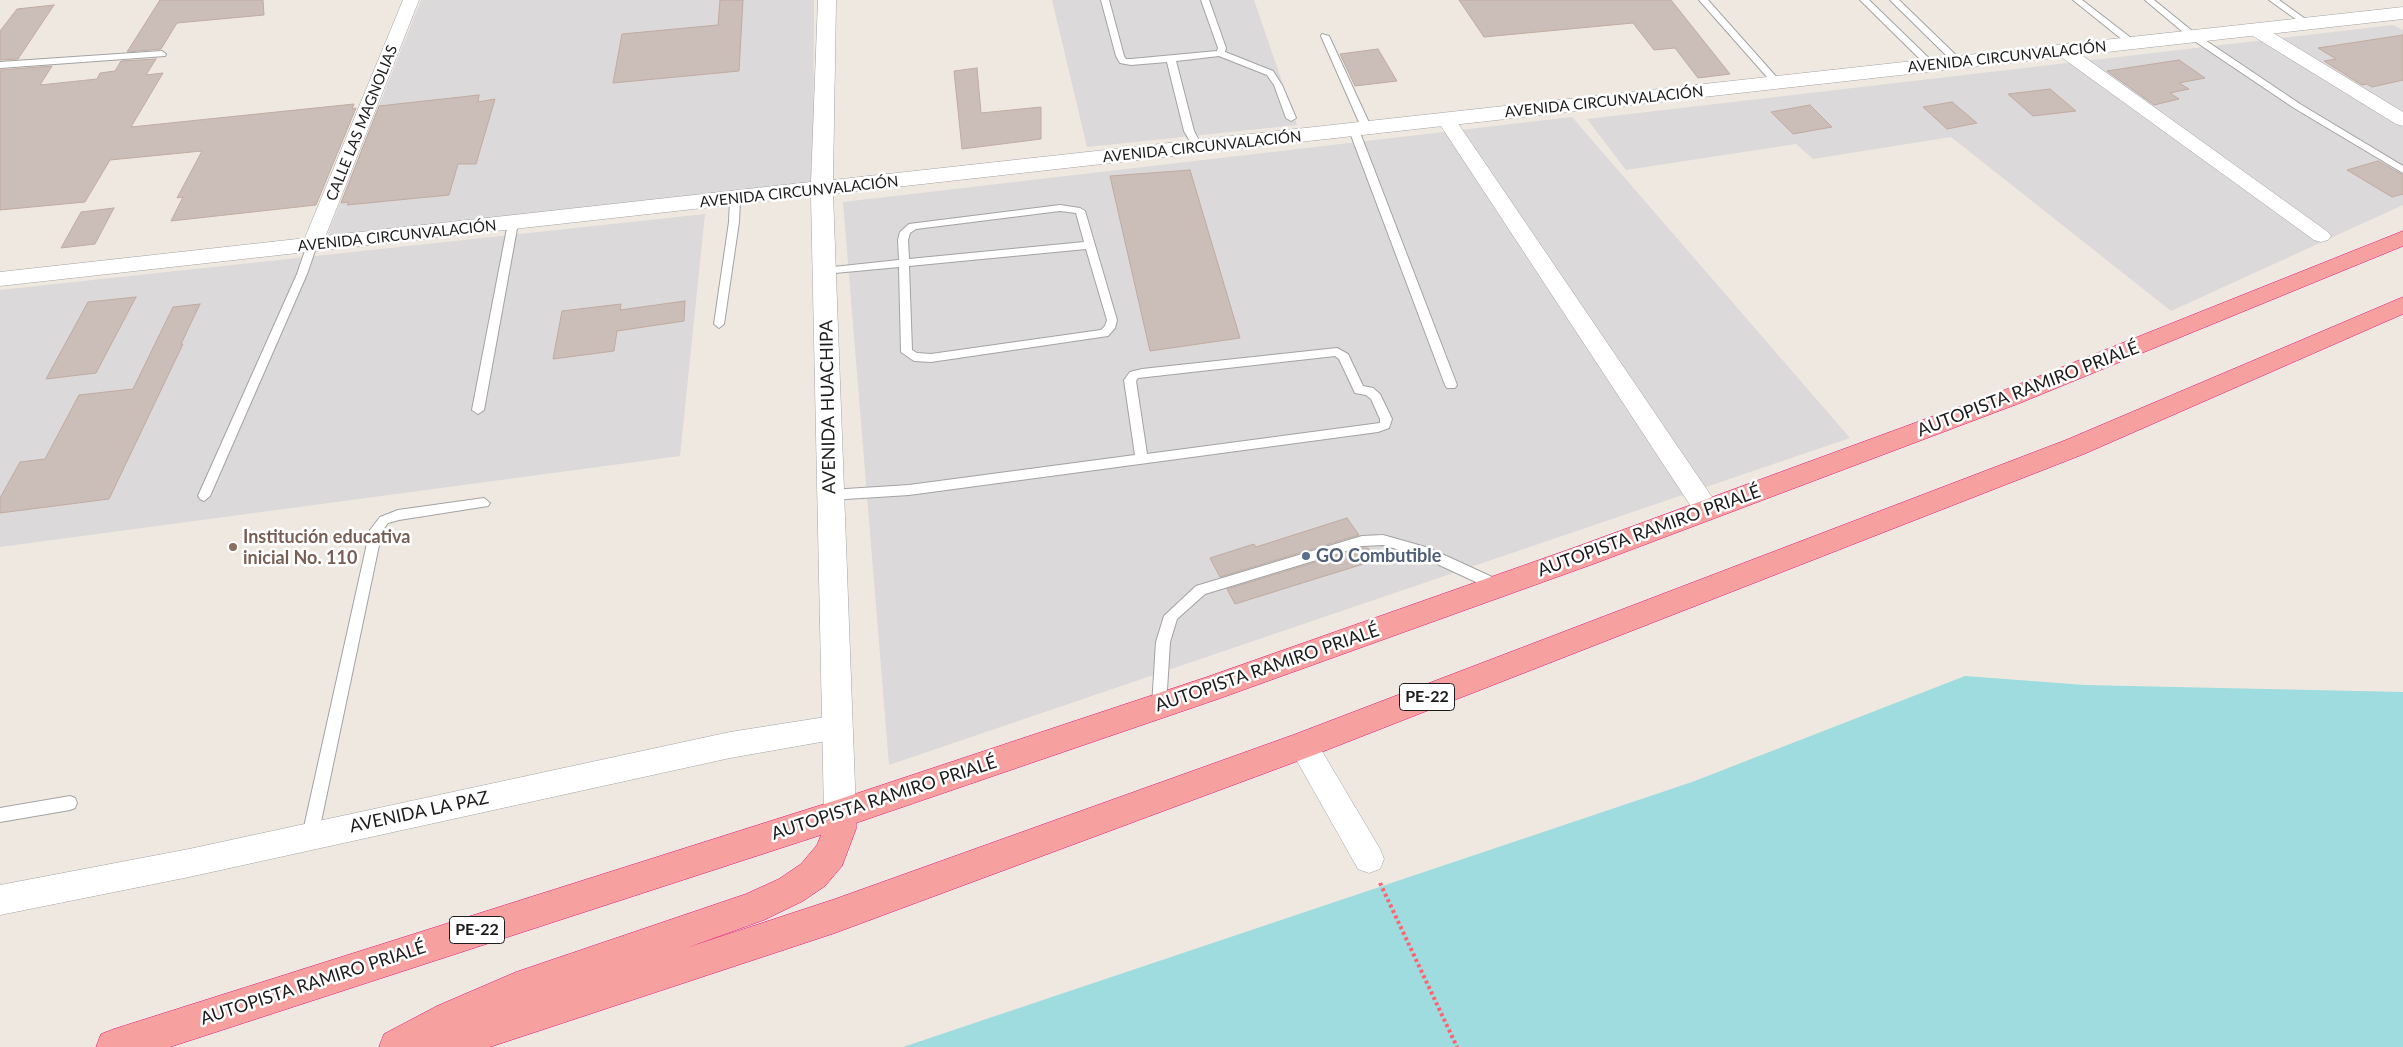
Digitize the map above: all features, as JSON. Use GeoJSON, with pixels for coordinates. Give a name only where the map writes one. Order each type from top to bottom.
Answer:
{"type":"FeatureCollection","features":[{"type":"Feature","properties":{"kind":"highway","name":"AUTOPISTA RAMIRO PRIALÉ"},"geometry":{"type":"LineString","coordinates":[[114,1047],[840,814],[1159,706],[1498,586],[2011,397],[2403,238]]}},
{"type":"Feature","properties":{"kind":"highway","name":"PE-22"},"geometry":{"type":"LineString","coordinates":[[435,1047],[836,916],[1303,745],[2076,447],[2403,305]]}},
{"type":"Feature","properties":{"kind":"highway"},"geometry":{"type":"LineString","coordinates":[[397,1047],[450,1019],[529,985],[752,908],[791,890],[812,875],[830,855],[840,829],[840,814]]}},
{"type":"Feature","properties":{"kind":"street","name":"CALLE LAS MAGNOLIAS"},"geometry":{"type":"LineString","coordinates":[[312,245],[411,0]]}},
{"type":"Feature","properties":{"kind":"street","name":"AVENIDA HUACHIPA"},"geometry":{"type":"LineString","coordinates":[[827,0],[822,190],[840,814]]}},
{"type":"Feature","properties":{"kind":"street","name":"AVENIDA CIRCUNVALACIÓN"},"geometry":{"type":"LineString","coordinates":[[0,279],[822,190],[2403,13]]}},
{"type":"Feature","properties":{"kind":"street"},"geometry":{"type":"LineString","coordinates":[[2254,29],[2403,120]]}},
{"type":"Feature","properties":{"kind":"street"},"geometry":{"type":"LineString","coordinates":[[2063,50],[2321,236]]}},
{"type":"Feature","properties":{"kind":"street"},"geometry":{"type":"LineString","coordinates":[[1446,120],[1707,510]]}},
{"type":"Feature","properties":{"kind":"street","name":"AVENIDA LA PAZ"},"geometry":{"type":"LineString","coordinates":[[0,900],[189,863],[730,746],[838,727]]}},
{"type":"Feature","properties":{"kind":"street"},"geometry":{"type":"LineString","coordinates":[[1303,745],[1369,859]]}},
{"type":"Feature","properties":{"kind":"lane"},"geometry":{"type":"LineString","coordinates":[[1105,0],[1120,56],[1123,60],[1131,62],[1220,53],[1270,73],[1278,85],[1292,118]]}},
{"type":"Feature","properties":{"kind":"lane"},"geometry":{"type":"LineString","coordinates":[[1205,0],[1222,48],[1220,53]]}},
{"type":"Feature","properties":{"kind":"lane"},"geometry":{"type":"LineString","coordinates":[[1703,0],[1777,83]]}},
{"type":"Feature","properties":{"kind":"lane"},"geometry":{"type":"LineString","coordinates":[[1864,0],[1931,66]]}},
{"type":"Feature","properties":{"kind":"lane"},"geometry":{"type":"LineString","coordinates":[[1894,0],[1958,62]]}},
{"type":"Feature","properties":{"kind":"lane"},"geometry":{"type":"LineString","coordinates":[[2078,0],[2132,43]]}},
{"type":"Feature","properties":{"kind":"lane"},"geometry":{"type":"LineString","coordinates":[[2149,0],[2193,36],[2298,106],[2403,170]]}},
{"type":"Feature","properties":{"kind":"lane"},"geometry":{"type":"LineString","coordinates":[[2273,0],[2308,23]]}},
{"type":"Feature","properties":{"kind":"lane"},"geometry":{"type":"LineString","coordinates":[[1325,36],[1451,385]]}},
{"type":"Feature","properties":{"kind":"lane"},"geometry":{"type":"LineString","coordinates":[[0,65],[162,54]]}},
{"type":"Feature","properties":{"kind":"lane"},"geometry":{"type":"LineString","coordinates":[[1171,59],[1189,131],[1198,148]]}},
{"type":"Feature","properties":{"kind":"lane"},"geometry":{"type":"LineString","coordinates":[[719,324],[736,199]]}},
{"type":"Feature","properties":{"kind":"lane"},"geometry":{"type":"LineString","coordinates":[[1060,208],[1080,211],[1091,245],[1112,320],[1110,328],[1104,333],[930,358],[914,357],[907,352],[903,240],[905,232],[913,226],[1060,208]]}},
{"type":"Feature","properties":{"kind":"lane"},"geometry":{"type":"LineString","coordinates":[[478,410],[513,224]]}},
{"type":"Feature","properties":{"kind":"lane"},"geometry":{"type":"LineString","coordinates":[[204,496],[302,274],[312,245]]}},
{"type":"Feature","properties":{"kind":"lane"},"geometry":{"type":"LineString","coordinates":[[824,271],[1091,245]]}},
{"type":"Feature","properties":{"kind":"lane"},"geometry":{"type":"LineString","coordinates":[[830,495],[909,490],[1378,428],[1385,425],[1386,419],[1376,397],[1369,391],[1359,390],[1344,358],[1337,352],[1142,373],[1134,375],[1130,380],[1142,459]]}},
{"type":"Feature","properties":{"kind":"lane"},"geometry":{"type":"LineString","coordinates":[[310,836],[376,530],[384,520],[398,515],[484,503]]}},
{"type":"Feature","properties":{"kind":"lane"},"geometry":{"type":"LineString","coordinates":[[1159,706],[1164,642],[1171,616],[1202,590],[1362,541],[1383,540],[1424,552],[1498,586]]}},
{"type":"Feature","properties":{"kind":"lane"},"geometry":{"type":"LineString","coordinates":[[0,815],[70,803]]}},
{"type":"Feature","properties":{"kind":"path"},"geometry":{"type":"LineString","coordinates":[[1369,859],[1457,1047]]}},
{"type":"Feature","properties":{"kind":"shaded area"},"geometry":{"type":"Polygon","coordinates":[[[421,0],[814,0],[813,185],[326,238],[421,0]]]}},
{"type":"Feature","properties":{"kind":"shaded area"},"geometry":{"type":"Polygon","coordinates":[[[1052,0],[1254,0],[1297,125],[1087,147],[1052,0]]]}},
{"type":"Feature","properties":{"kind":"shaded area"},"geometry":{"type":"Polygon","coordinates":[[[2393,25],[2403,30],[2403,205],[2171,311],[1951,137],[1813,159],[1796,144],[1626,170],[1587,119],[2393,25]]]}},
{"type":"Feature","properties":{"kind":"shaded area"},"geometry":{"type":"Polygon","coordinates":[[[1572,117],[1850,438],[889,765],[843,202],[1572,117]]]}},
{"type":"Feature","properties":{"kind":"shaded area"},"geometry":{"type":"Polygon","coordinates":[[[705,214],[680,456],[0,547],[0,290],[705,214]]]}},
{"type":"Feature","properties":{"kind":"water"},"geometry":{"type":"Polygon","coordinates":[[[1965,676],[2085,685],[2403,692],[2403,1047],[903,1047],[1692,782],[1965,676]]]}},
{"type":"Feature","properties":{"kind":"building"},"geometry":{"type":"Polygon","coordinates":[[[160,0],[263,0],[264,15],[177,23],[161,49],[127,52],[160,0]]]}},
{"type":"Feature","properties":{"kind":"building"},"geometry":{"type":"Polygon","coordinates":[[[720,0],[743,0],[739,71],[613,83],[622,34],[718,25],[720,0]]]}},
{"type":"Feature","properties":{"kind":"building"},"geometry":{"type":"Polygon","coordinates":[[[1459,0],[1671,0],[1730,74],[1698,78],[1675,48],[1654,50],[1633,23],[1484,37],[1459,0]]]}},
{"type":"Feature","properties":{"kind":"building"},"geometry":{"type":"Polygon","coordinates":[[[54,5],[18,59],[0,60],[0,31],[17,9],[54,5]]]}},
{"type":"Feature","properties":{"kind":"building"},"geometry":{"type":"Polygon","coordinates":[[[2403,35],[2403,80],[2372,87],[2367,84],[2362,85],[2324,61],[2336,59],[2318,48],[2403,35]]]}},
{"type":"Feature","properties":{"kind":"building"},"geometry":{"type":"Polygon","coordinates":[[[1378,49],[1397,81],[1355,86],[1340,54],[1378,49]]]}},
{"type":"Feature","properties":{"kind":"building"},"geometry":{"type":"Polygon","coordinates":[[[156,59],[146,75],[163,73],[131,127],[354,104],[352,109],[356,108],[316,205],[171,221],[183,197],[177,198],[202,151],[110,160],[85,202],[0,210],[0,70],[52,66],[40,85],[97,79],[100,73],[115,71],[121,61],[156,59]]]}},
{"type":"Feature","properties":{"kind":"building"},"geometry":{"type":"Polygon","coordinates":[[[2179,60],[2205,78],[2179,83],[2189,89],[2170,93],[2179,99],[2154,105],[2107,71],[2179,60]]]}},
{"type":"Feature","properties":{"kind":"building"},"geometry":{"type":"Polygon","coordinates":[[[977,68],[981,113],[1041,107],[1041,139],[962,149],[954,71],[977,68]]]}},
{"type":"Feature","properties":{"kind":"building"},"geometry":{"type":"Polygon","coordinates":[[[2050,89],[2076,111],[2033,116],[2008,94],[2050,89]]]}},
{"type":"Feature","properties":{"kind":"building"},"geometry":{"type":"Polygon","coordinates":[[[479,95],[478,102],[495,99],[476,164],[458,164],[449,195],[347,205],[349,202],[341,203],[379,106],[479,95]]]}},
{"type":"Feature","properties":{"kind":"building"},"geometry":{"type":"Polygon","coordinates":[[[1952,102],[1977,123],[1947,129],[1923,107],[1952,102]]]}},
{"type":"Feature","properties":{"kind":"building"},"geometry":{"type":"Polygon","coordinates":[[[1810,105],[1832,127],[1793,134],[1771,112],[1810,105]]]}},
{"type":"Feature","properties":{"kind":"building"},"geometry":{"type":"Polygon","coordinates":[[[2378,161],[2403,175],[2403,194],[2392,197],[2347,170],[2378,161]]]}},
{"type":"Feature","properties":{"kind":"building"},"geometry":{"type":"Polygon","coordinates":[[[1190,170],[1240,338],[1150,351],[1110,176],[1190,170]]]}},
{"type":"Feature","properties":{"kind":"building"},"geometry":{"type":"Polygon","coordinates":[[[114,208],[95,244],[61,248],[81,212],[114,208]]]}},
{"type":"Feature","properties":{"kind":"building"},"geometry":{"type":"Polygon","coordinates":[[[136,297],[96,373],[46,379],[88,302],[136,297]]]}},
{"type":"Feature","properties":{"kind":"building"},"geometry":{"type":"Polygon","coordinates":[[[685,301],[684,321],[617,331],[614,351],[553,359],[562,311],[621,304],[620,310],[685,301]]]}},
{"type":"Feature","properties":{"kind":"building"},"geometry":{"type":"Polygon","coordinates":[[[200,304],[181,344],[183,344],[109,499],[0,513],[0,498],[20,462],[45,459],[79,395],[133,389],[173,307],[200,304]]]}},
{"type":"Feature","properties":{"kind":"building"},"geometry":{"type":"Polygon","coordinates":[[[1347,518],[1359,535],[1220,577],[1210,558],[1254,544],[1256,547],[1347,518]]]}},
{"type":"Feature","properties":{"kind":"building"},"geometry":{"type":"Polygon","coordinates":[[[1362,548],[1368,548],[1376,560],[1235,604],[1227,589],[1362,548]]]}},
{"type":"Feature","properties":{"kind":"place","name":"Institución educativa inicial No. 110"},"geometry":{"type":"Point","coordinates":[233,547]}},
{"type":"Feature","properties":{"kind":"place","name":"GO Combutible"},"geometry":{"type":"Point","coordinates":[1306,556]}}]}
